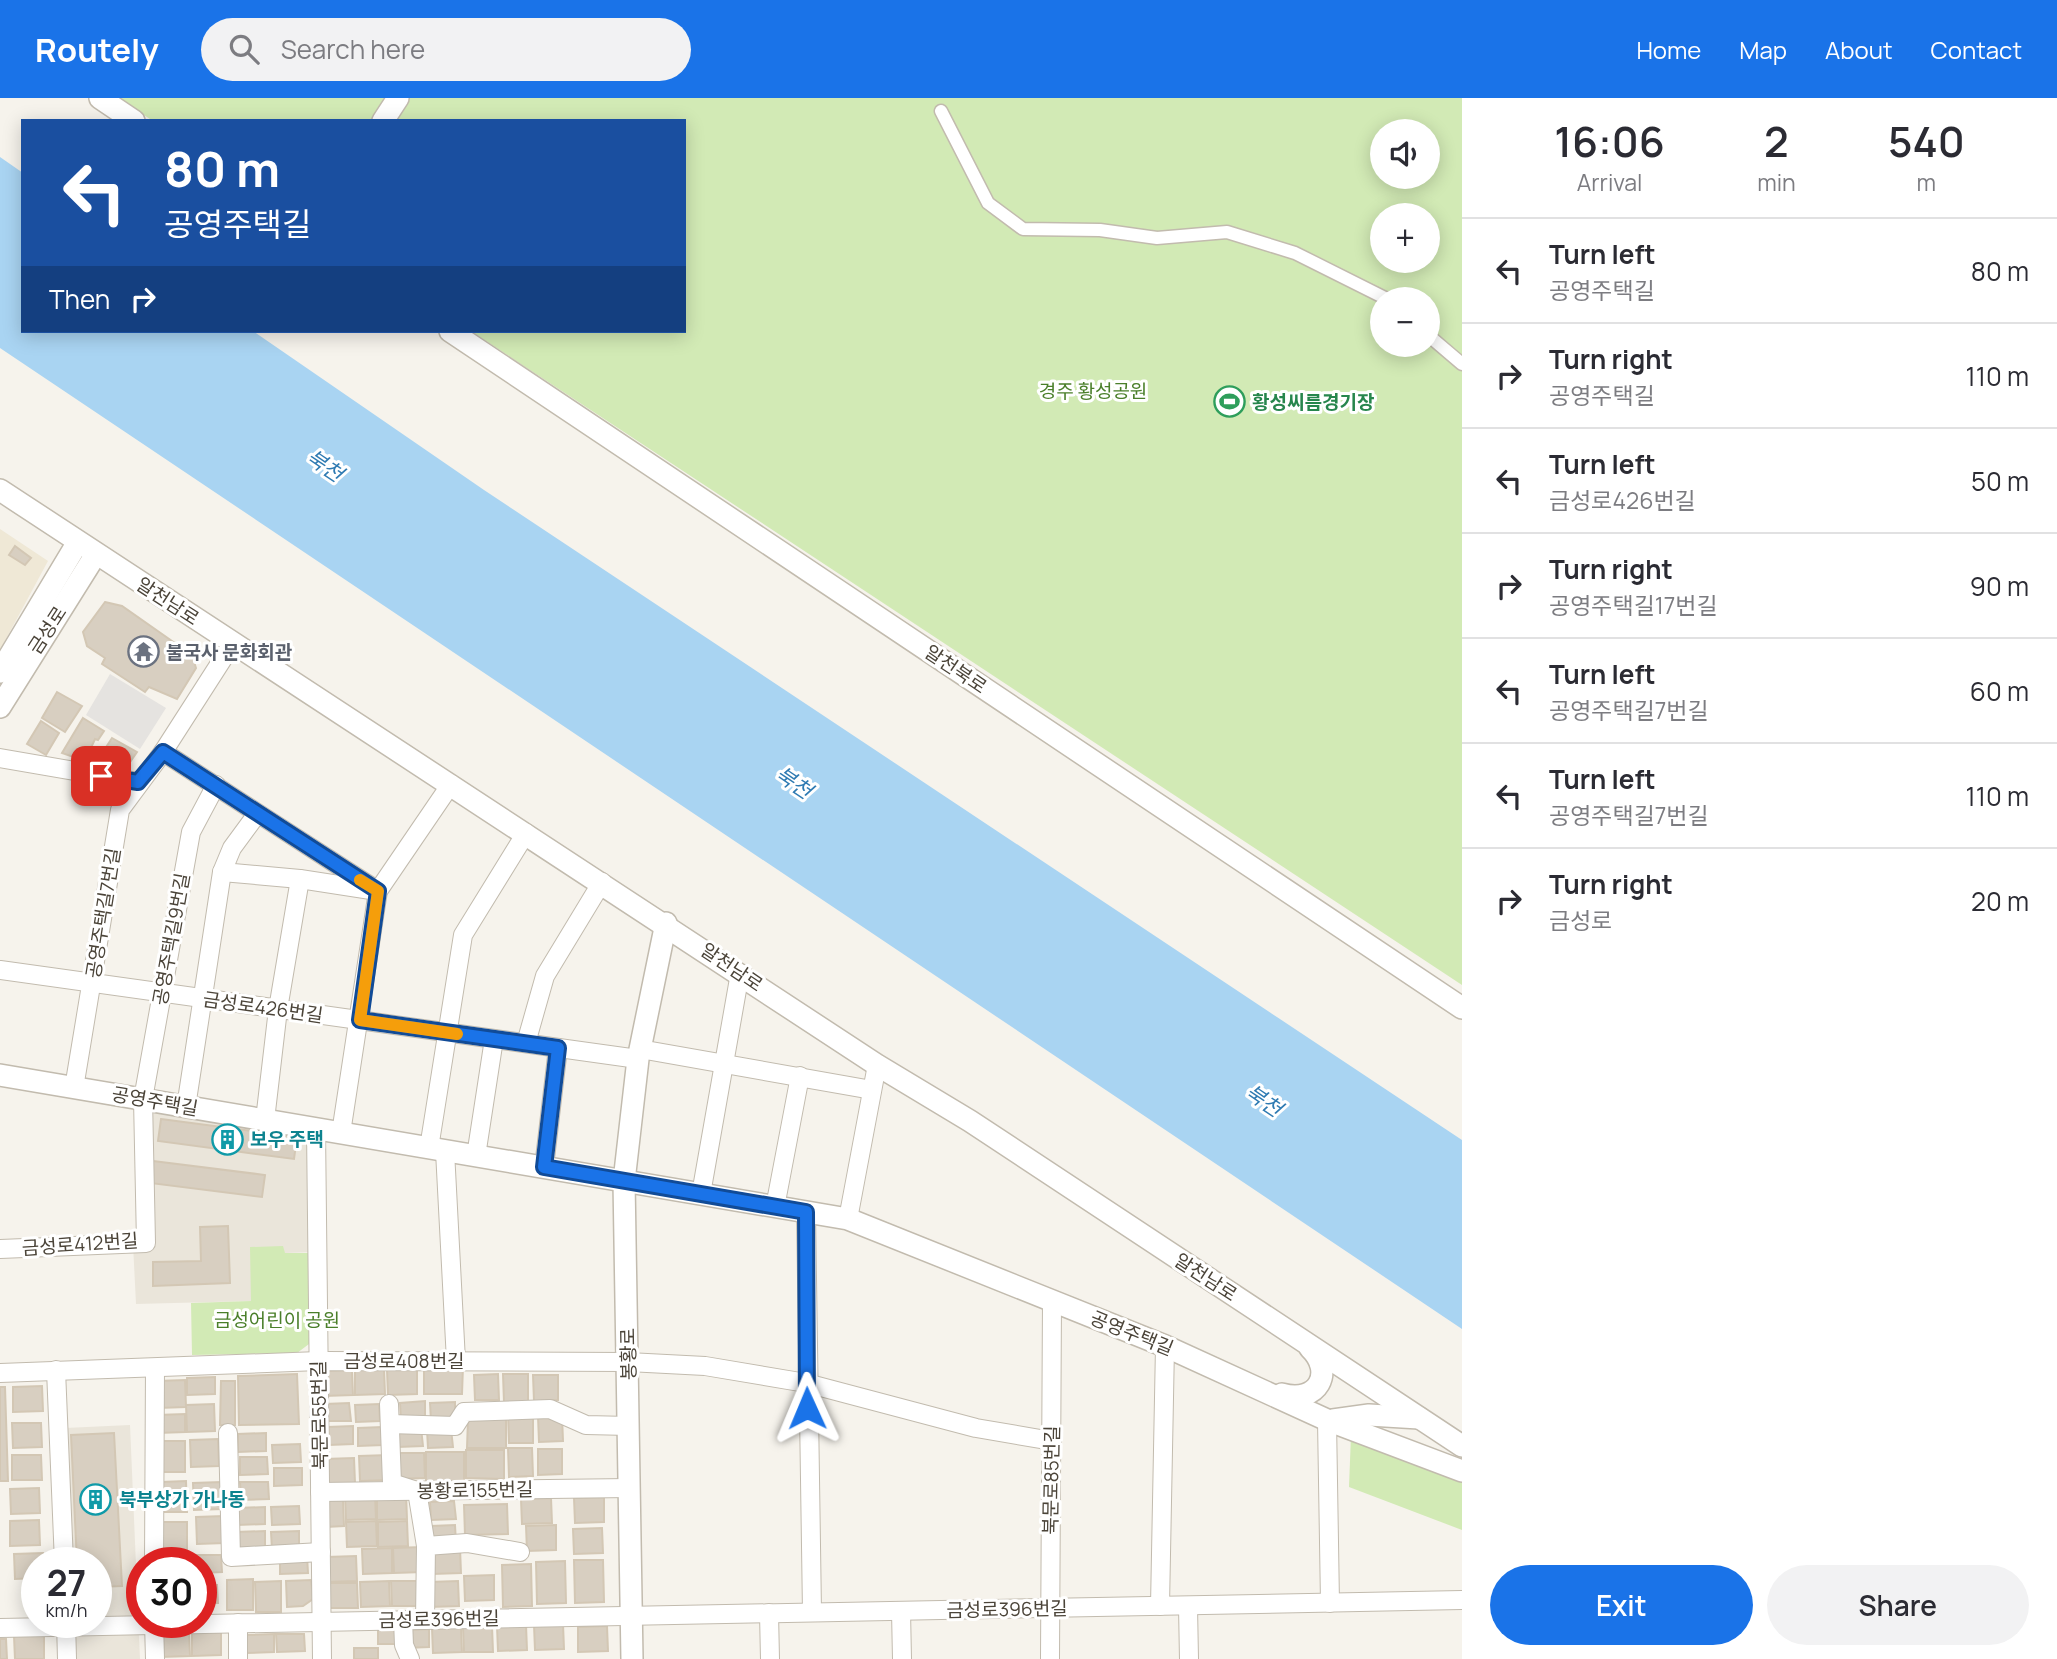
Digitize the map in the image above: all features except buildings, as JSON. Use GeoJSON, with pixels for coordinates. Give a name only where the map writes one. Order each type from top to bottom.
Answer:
{"type":"FeatureCollection","features":[{"type":"Feature","properties":{"kind":"street"},"geometry":{"type":"LineString","coordinates":[[100,98],[131,119]]}},
{"type":"Feature","properties":{"kind":"street"},"geometry":{"type":"LineString","coordinates":[[384,119],[398,98]]}},
{"type":"Feature","properties":{"kind":"street"},"geometry":{"type":"LineString","coordinates":[[942,111],[988,203],[1023,229],[1100,230],[1157,238],[1227,232],[1295,253],[1370,290]]}},
{"type":"Feature","properties":{"kind":"street","name":"알천북로"},"geometry":{"type":"LineString","coordinates":[[453,333],[1462,1008]]}},
{"type":"Feature","properties":{"kind":"street"},"geometry":{"type":"LineString","coordinates":[[1440,345],[1462,364]]}},
{"type":"Feature","properties":{"kind":"street","name":"알천남로"},"geometry":{"type":"LineString","coordinates":[[0,490],[666,923],[877,1065],[970,1121],[1462,1446]]}},
{"type":"Feature","properties":{"kind":"street","name":"금성로"},"geometry":{"type":"LineString","coordinates":[[0,672],[78,542]]}},
{"type":"Feature","properties":{"kind":"street","name":"금성로"},"geometry":{"type":"LineString","coordinates":[[0,707],[96,554]]}},
{"type":"Feature","properties":{"kind":"street","name":"공영주택길7번길"},"geometry":{"type":"LineString","coordinates":[[74,1088],[120,810],[138,782],[163,752],[233,643]]}},
{"type":"Feature","properties":{"kind":"street"},"geometry":{"type":"LineString","coordinates":[[163,752],[378,891]]}},
{"type":"Feature","properties":{"kind":"street"},"geometry":{"type":"LineString","coordinates":[[0,758],[138,782]]}},
{"type":"Feature","properties":{"kind":"street"},"geometry":{"type":"LineString","coordinates":[[341,1133],[378,891],[452,784]]}},
{"type":"Feature","properties":{"kind":"street","name":"공영주택길9번길"},"geometry":{"type":"LineString","coordinates":[[143,1099],[191,832],[216,785]]}},
{"type":"Feature","properties":{"kind":"street"},"geometry":{"type":"LineString","coordinates":[[186,1107],[222,872],[232,848],[257,814]]}},
{"type":"Feature","properties":{"kind":"street"},"geometry":{"type":"LineString","coordinates":[[456,1361],[437,1149],[448,1032],[463,935],[526,833]]}},
{"type":"Feature","properties":{"kind":"street"},"geometry":{"type":"LineString","coordinates":[[222,872],[300,879],[378,891]]}},
{"type":"Feature","properties":{"kind":"street"},"geometry":{"type":"LineString","coordinates":[[265,1120],[278,1009],[300,879]]}},
{"type":"Feature","properties":{"kind":"street"},"geometry":{"type":"LineString","coordinates":[[526,1043],[545,976],[602,882]]}},
{"type":"Feature","properties":{"kind":"street","name":"봉황로"},"geometry":{"type":"LineString","coordinates":[[632,1659],[624,1181],[639,1054],[666,923]]}},
{"type":"Feature","properties":{"kind":"street","name":"금성로426번길"},"geometry":{"type":"LineString","coordinates":[[0,970],[558,1048],[639,1054]]}},
{"type":"Feature","properties":{"kind":"street"},"geometry":{"type":"LineString","coordinates":[[701,1194],[740,973]]}},
{"type":"Feature","properties":{"kind":"street"},"geometry":{"type":"LineString","coordinates":[[476,1156],[494,1039]]}},
{"type":"Feature","properties":{"kind":"street"},"geometry":{"type":"LineString","coordinates":[[544,1167],[558,1048]]}},
{"type":"Feature","properties":{"kind":"street"},"geometry":{"type":"LineString","coordinates":[[639,1054],[724,1063],[872,1090]]}},
{"type":"Feature","properties":{"kind":"street"},"geometry":{"type":"LineString","coordinates":[[848,1219],[877,1065]]}},
{"type":"Feature","properties":{"kind":"street","name":"공영주택길"},"geometry":{"type":"LineString","coordinates":[[0,1075],[848,1219],[1164,1346],[1327,1420],[1462,1471]]}},
{"type":"Feature","properties":{"kind":"street"},"geometry":{"type":"LineString","coordinates":[[775,1207],[800,1076]]}},
{"type":"Feature","properties":{"kind":"street","name":"금성로412번길"},"geometry":{"type":"LineString","coordinates":[[0,1249],[146,1243],[143,1099]]}},
{"type":"Feature","properties":{"kind":"street","name":"북문로55번길"},"geometry":{"type":"LineString","coordinates":[[316,1129],[322,1659]]}},
{"type":"Feature","properties":{"kind":"street"},"geometry":{"type":"LineString","coordinates":[[806,1212],[806,1383],[812,1612]]}},
{"type":"Feature","properties":{"kind":"street","name":"북문로85번길"},"geometry":{"type":"LineString","coordinates":[[1050,1659],[1052,1301]]}},
{"type":"Feature","properties":{"kind":"street"},"geometry":{"type":"LineString","coordinates":[[1247,1383],[1296,1398],[1310,1395],[1318,1388],[1321,1368],[1319,1357],[1303,1341]]}},
{"type":"Feature","properties":{"kind":"street"},"geometry":{"type":"LineString","coordinates":[[1160,1606],[1164,1346]]}},
{"type":"Feature","properties":{"kind":"street","name":"금성로408번길"},"geometry":{"type":"LineString","coordinates":[[0,1373],[319,1361],[628,1362],[705,1366],[806,1383],[975,1428],[1052,1441]]}},
{"type":"Feature","properties":{"kind":"street"},"geometry":{"type":"LineString","coordinates":[[154,1547],[155,1368]]}},
{"type":"Feature","properties":{"kind":"street"},"geometry":{"type":"LineString","coordinates":[[55,1370],[63,1547]]}},
{"type":"Feature","properties":{"kind":"street"},"geometry":{"type":"LineString","coordinates":[[389,1405],[393,1483],[417,1491],[426,1546],[425,1620]]}},
{"type":"Feature","properties":{"kind":"street"},"geometry":{"type":"LineString","coordinates":[[390,1424],[455,1426],[464,1412],[550,1409],[586,1425],[629,1426]]}},
{"type":"Feature","properties":{"kind":"street"},"geometry":{"type":"LineString","coordinates":[[1330,1603],[1327,1420],[1369,1415],[1419,1418]]}},
{"type":"Feature","properties":{"kind":"street"},"geometry":{"type":"LineString","coordinates":[[228,1433],[232,1557],[321,1552]]}},
{"type":"Feature","properties":{"kind":"street","name":"봉황로155번길"},"geometry":{"type":"LineString","coordinates":[[320,1492],[629,1488]]}},
{"type":"Feature","properties":{"kind":"street"},"geometry":{"type":"LineString","coordinates":[[426,1546],[467,1543],[520,1552]]}},
{"type":"Feature","properties":{"kind":"street","name":"금성로396번길"},"geometry":{"type":"LineString","coordinates":[[217,1623],[1462,1600]]}},
{"type":"Feature","properties":{"kind":"street"},"geometry":{"type":"LineString","coordinates":[[1188,1606],[1189,1659]]}},
{"type":"Feature","properties":{"kind":"street"},"geometry":{"type":"LineString","coordinates":[[901,1611],[902,1659]]}},
{"type":"Feature","properties":{"kind":"street"},"geometry":{"type":"LineString","coordinates":[[769,1613],[770,1659]]}},
{"type":"Feature","properties":{"kind":"street"},"geometry":{"type":"LineString","coordinates":[[403,1620],[404,1645],[410,1659]]}},
{"type":"Feature","properties":{"kind":"street"},"geometry":{"type":"LineString","coordinates":[[238,1623],[238,1659]]}},
{"type":"Feature","properties":{"kind":"street","name":"금성로396번길"},"geometry":{"type":"LineString","coordinates":[[0,1628],[21,1627]]}},
{"type":"Feature","properties":{"kind":"street"},"geometry":{"type":"LineString","coordinates":[[66,1638],[67,1659]]}},
{"type":"Feature","properties":{"kind":"street"},"geometry":{"type":"LineString","coordinates":[[154,1638],[155,1659]]}},
{"type":"Feature","properties":{"kind":"shaded area"},"geometry":{"type":"Polygon","coordinates":[[[0,529],[48,561],[0,650],[0,529]]]}},
{"type":"Feature","properties":{"kind":"shaded area"},"geometry":{"type":"Polygon","coordinates":[[[110,674],[166,708],[140,749],[86,715],[110,674]]]}},
{"type":"Feature","properties":{"kind":"shaded area"},"geometry":{"type":"Polygon","coordinates":[[[143,1099],[316,1129],[317,1252],[285,1253],[251,1301],[136,1304],[133,1244],[145,1243],[143,1099]]]}},
{"type":"Feature","properties":{"kind":"shaded area"},"geometry":{"type":"Polygon","coordinates":[[[130,1425],[135,1547],[126,1547],[126,1638],[139,1638],[140,1659],[75,1659],[74,1638],[112,1638],[112,1547],[70,1547],[65,1428],[130,1425]]]}},
{"type":"Feature","properties":{"kind":"green space","name":"경주 황성공원"},"geometry":{"type":"Polygon","coordinates":[[[118,98],[1462,98],[1462,985],[474,333],[686,333],[686,119],[150,119],[118,98]]]}},
{"type":"Feature","properties":{"kind":"green space","name":"금성어린이 공원"},"geometry":{"type":"Polygon","coordinates":[[[283,1246],[285,1253],[309,1253],[309,1344],[297,1353],[192,1355],[191,1303],[251,1301],[250,1247],[283,1246]]]}},
{"type":"Feature","properties":{"kind":"green space"},"geometry":{"type":"Polygon","coordinates":[[[1351,1435],[1462,1477],[1462,1530],[1349,1487],[1351,1435]]]}},
{"type":"Feature","properties":{"kind":"water","name":"북천"},"geometry":{"type":"Polygon","coordinates":[[[0,157],[21,172],[21,333],[256,333],[484,490],[1462,1140],[1462,1329],[0,348],[0,157]]]}},
{"type":"Feature","properties":{"kind":"slow traffic"},"geometry":{"type":"LineString","coordinates":[[360,880],[378,891],[360,1020],[457,1034]]}},
{"type":"Feature","properties":{"kind":"place","name":"황성씨름경기장"},"geometry":{"type":"Point","coordinates":[1229,402]}},
{"type":"Feature","properties":{"kind":"place","name":"불국사 문화회관"},"geometry":{"type":"Point","coordinates":[143,652]}},
{"type":"Feature","properties":{"kind":"place","name":"보우 주택"},"geometry":{"type":"Point","coordinates":[227,1139]}},
{"type":"Feature","properties":{"kind":"place","name":"북부상가 가나동"},"geometry":{"type":"Point","coordinates":[96,1499]}},
{"type":"Feature","properties":{"kind":"route"},"geometry":{"type":"LineString","coordinates":[[101,776],[138,782],[163,752],[378,891],[360,1020],[558,1048],[544,1167],[806,1212],[807,1408]]}}]}
